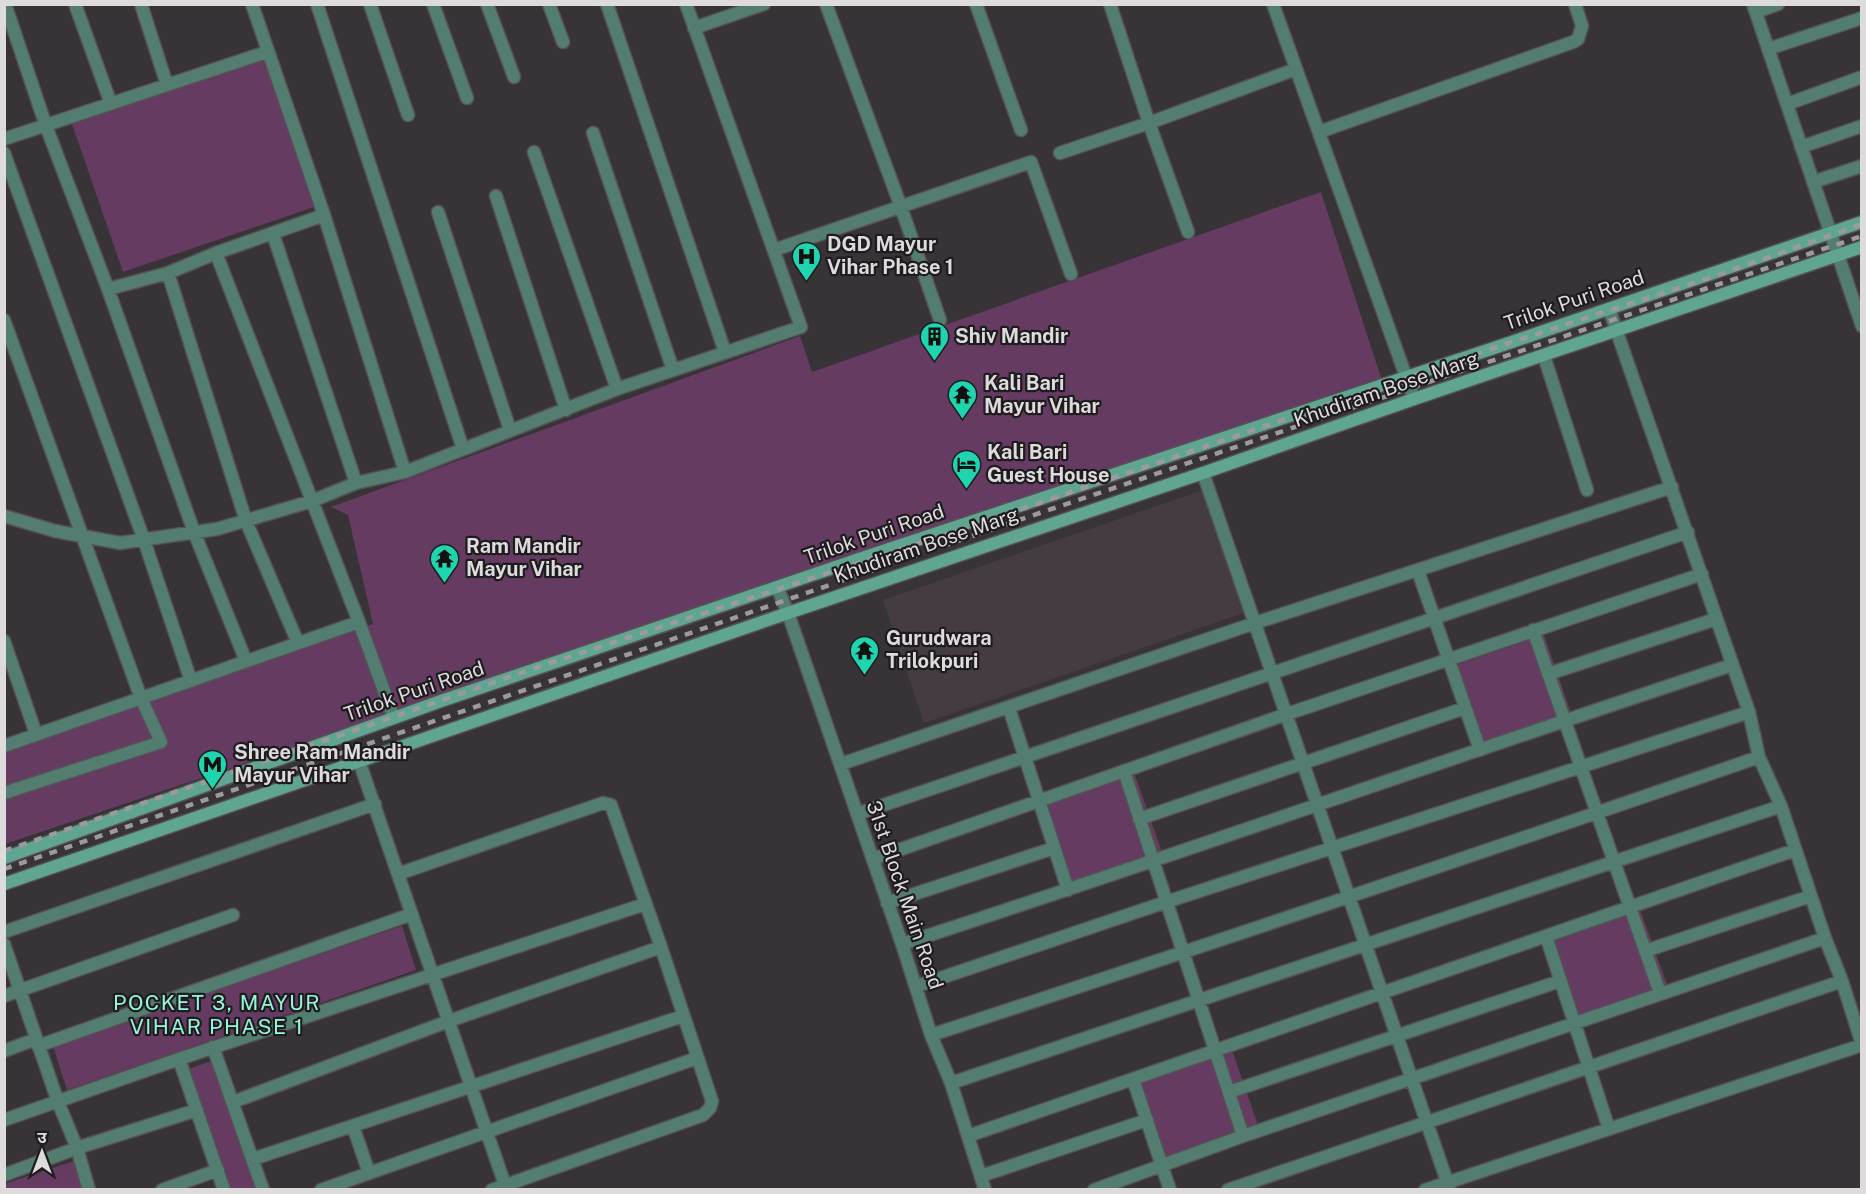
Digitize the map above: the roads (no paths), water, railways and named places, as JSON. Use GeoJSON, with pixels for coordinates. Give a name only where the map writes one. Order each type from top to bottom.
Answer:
{"type":"FeatureCollection","features":[{"type":"Feature","properties":{"kind":"street"},"geometry":{"type":"LineString","coordinates":[[5,4],[46,126],[108,289],[194,532],[246,661]]}},
{"type":"Feature","properties":{"kind":"street"},"geometry":{"type":"LineString","coordinates":[[75,4],[111,104]]}},
{"type":"Feature","properties":{"kind":"street"},"geometry":{"type":"LineString","coordinates":[[141,4],[168,85]]}},
{"type":"Feature","properties":{"kind":"street"},"geometry":{"type":"LineString","coordinates":[[252,4],[324,215],[405,472]]}},
{"type":"Feature","properties":{"kind":"street"},"geometry":{"type":"LineString","coordinates":[[317,4],[463,448]]}},
{"type":"Feature","properties":{"kind":"street"},"geometry":{"type":"LineString","coordinates":[[370,4],[408,115]]}},
{"type":"Feature","properties":{"kind":"street"},"geometry":{"type":"LineString","coordinates":[[433,4],[467,98]]}},
{"type":"Feature","properties":{"kind":"street"},"geometry":{"type":"LineString","coordinates":[[487,4],[514,77]]}},
{"type":"Feature","properties":{"kind":"street"},"geometry":{"type":"LineString","coordinates":[[549,4],[563,42]]}},
{"type":"Feature","properties":{"kind":"street"},"geometry":{"type":"LineString","coordinates":[[607,4],[725,352]]}},
{"type":"Feature","properties":{"kind":"street"},"geometry":{"type":"LineString","coordinates":[[4,516],[55,531],[120,543],[217,529],[312,501],[356,483],[405,472],[617,390],[801,327],[686,4]]}},
{"type":"Feature","properties":{"kind":"street"},"geometry":{"type":"LineString","coordinates":[[694,28],[764,4]]}},
{"type":"Feature","properties":{"kind":"street"},"geometry":{"type":"LineString","coordinates":[[826,4],[940,320]]}},
{"type":"Feature","properties":{"kind":"street"},"geometry":{"type":"LineString","coordinates":[[976,4],[1020,130]]}},
{"type":"Feature","properties":{"kind":"street"},"geometry":{"type":"LineString","coordinates":[[1110,4],[1188,232]]}},
{"type":"Feature","properties":{"kind":"street"},"geometry":{"type":"LineString","coordinates":[[1273,4],[1414,399]]}},
{"type":"Feature","properties":{"kind":"street"},"geometry":{"type":"LineString","coordinates":[[1319,132],[1573,42],[1578,39],[1582,26],[1575,4]]}},
{"type":"Feature","properties":{"kind":"street"},"geometry":{"type":"LineString","coordinates":[[1778,4],[1754,8],[1862,326]]}},
{"type":"Feature","properties":{"kind":"street"},"geometry":{"type":"LineString","coordinates":[[1768,49],[1862,18]]}},
{"type":"Feature","properties":{"kind":"street"},"geometry":{"type":"LineString","coordinates":[[4,140],[267,52]]}},
{"type":"Feature","properties":{"kind":"street"},"geometry":{"type":"LineString","coordinates":[[1060,153],[1296,69]]}},
{"type":"Feature","properties":{"kind":"street"},"geometry":{"type":"LineString","coordinates":[[1787,104],[1862,77]]}},
{"type":"Feature","properties":{"kind":"street"},"geometry":{"type":"LineString","coordinates":[[1801,147],[1862,126]]}},
{"type":"Feature","properties":{"kind":"street"},"geometry":{"type":"LineString","coordinates":[[592,133],[673,370]]}},
{"type":"Feature","properties":{"kind":"street"},"geometry":{"type":"LineString","coordinates":[[534,152],[617,390]]}},
{"type":"Feature","properties":{"kind":"street"},"geometry":{"type":"LineString","coordinates":[[4,153],[144,540],[191,681]]}},
{"type":"Feature","properties":{"kind":"street"},"geometry":{"type":"LineString","coordinates":[[774,250],[1032,162],[1071,274]]}},
{"type":"Feature","properties":{"kind":"street"},"geometry":{"type":"LineString","coordinates":[[1813,182],[1862,166]]}},
{"type":"Feature","properties":{"kind":"street"},"geometry":{"type":"LineString","coordinates":[[496,196],[566,410]]}},
{"type":"Feature","properties":{"kind":"street"},"geometry":{"type":"LineString","coordinates":[[438,212],[510,430]]}},
{"type":"Feature","properties":{"kind":"street"},"geometry":{"type":"LineString","coordinates":[[108,289],[168,273],[216,253],[324,215]]}},
{"type":"Feature","properties":{"kind":"street","name":"Trilok Puri Road"},"geometry":{"type":"LineString","coordinates":[[4,858],[394,718],[1862,222]]}},
{"type":"Feature","properties":{"kind":"street"},"geometry":{"type":"LineString","coordinates":[[273,234],[356,483]]}},
{"type":"Feature","properties":{"kind":"street","name":"Khudiram Bose Marg"},"geometry":{"type":"LineString","coordinates":[[4,884],[788,613],[1862,247]]}},
{"type":"Feature","properties":{"kind":"street"},"geometry":{"type":"LineString","coordinates":[[216,253],[394,718]]}},
{"type":"Feature","properties":{"kind":"street"},"geometry":{"type":"LineString","coordinates":[[168,273],[246,520],[298,643]]}},
{"type":"Feature","properties":{"kind":"street"},"geometry":{"type":"LineString","coordinates":[[1425,1190],[1449,1186],[1862,1045],[1781,806],[1759,758],[1749,712],[1609,309]]}},
{"type":"Feature","properties":{"kind":"street"},"geometry":{"type":"LineString","coordinates":[[4,320],[141,698],[161,742],[4,793]]}},
{"type":"Feature","properties":{"kind":"street"},"geometry":{"type":"LineString","coordinates":[[1544,356],[1587,490]]}},
{"type":"Feature","properties":{"kind":"street"},"geometry":{"type":"LineString","coordinates":[[1203,473],[1449,1186]]}},
{"type":"Feature","properties":{"kind":"street"},"geometry":{"type":"LineString","coordinates":[[841,765],[1255,623],[1672,487]]}},
{"type":"Feature","properties":{"kind":"street"},"geometry":{"type":"LineString","coordinates":[[857,814],[1688,532]]}},
{"type":"Feature","properties":{"kind":"street"},"geometry":{"type":"LineString","coordinates":[[1418,571],[1480,750]]}},
{"type":"Feature","properties":{"kind":"street"},"geometry":{"type":"LineString","coordinates":[[873,859],[1287,714],[1702,574]]}},
{"type":"Feature","properties":{"kind":"street","name":"31st Block Main Road"},"geometry":{"type":"LineString","coordinates":[[777,587],[841,765],[931,1035],[951,1083],[985,1190]]}},
{"type":"Feature","properties":{"kind":"street"},"geometry":{"type":"LineString","coordinates":[[1548,674],[1716,619]]}},
{"type":"Feature","properties":{"kind":"street"},"geometry":{"type":"LineString","coordinates":[[4,746],[359,622]]}},
{"type":"Feature","properties":{"kind":"street"},"geometry":{"type":"LineString","coordinates":[[1533,630],[1660,993]]}},
{"type":"Feature","properties":{"kind":"street"},"geometry":{"type":"LineString","coordinates":[[4,641],[36,734]]}},
{"type":"Feature","properties":{"kind":"street"},"geometry":{"type":"LineString","coordinates":[[902,944],[1732,665]]}},
{"type":"Feature","properties":{"kind":"street"},"geometry":{"type":"LineString","coordinates":[[1009,708],[1068,890]]}},
{"type":"Feature","properties":{"kind":"street"},"geometry":{"type":"LineString","coordinates":[[1138,819],[1465,708]]}},
{"type":"Feature","properties":{"kind":"street"},"geometry":{"type":"LineString","coordinates":[[916,986],[1749,712]]}},
{"type":"Feature","properties":{"kind":"street"},"geometry":{"type":"LineString","coordinates":[[931,1035],[1183,953],[1759,758]]}},
{"type":"Feature","properties":{"kind":"street"},"geometry":{"type":"LineString","coordinates":[[359,761],[505,1185]]}},
{"type":"Feature","properties":{"kind":"street"},"geometry":{"type":"LineString","coordinates":[[1124,771],[1244,1136]]}},
{"type":"Feature","properties":{"kind":"street"},"geometry":{"type":"LineString","coordinates":[[398,874],[608,803],[613,809],[712,1101],[710,1108],[703,1115],[492,1190]]}},
{"type":"Feature","properties":{"kind":"street"},"geometry":{"type":"LineString","coordinates":[[4,932],[375,804]]}},
{"type":"Feature","properties":{"kind":"street"},"geometry":{"type":"LineString","coordinates":[[951,1083],[1613,860],[1781,806]]}},
{"type":"Feature","properties":{"kind":"street"},"geometry":{"type":"LineString","coordinates":[[887,903],[1054,848]]}},
{"type":"Feature","properties":{"kind":"street"},"geometry":{"type":"LineString","coordinates":[[968,1136],[1795,850]]}},
{"type":"Feature","properties":{"kind":"street"},"geometry":{"type":"LineString","coordinates":[[1645,951],[1811,896]]}},
{"type":"Feature","properties":{"kind":"street"},"geometry":{"type":"LineString","coordinates":[[4,1120],[213,1047],[645,904]]}},
{"type":"Feature","properties":{"kind":"street"},"geometry":{"type":"LineString","coordinates":[[4,1051],[37,1043],[412,914]]}},
{"type":"Feature","properties":{"kind":"street"},"geometry":{"type":"LineString","coordinates":[[4,996],[233,915]]}},
{"type":"Feature","properties":{"kind":"street"},"geometry":{"type":"LineString","coordinates":[[1546,936],[1609,1130]]}},
{"type":"Feature","properties":{"kind":"street"},"geometry":{"type":"LineString","coordinates":[[1094,1190],[1162,1164],[1825,938]]}},
{"type":"Feature","properties":{"kind":"street"},"geometry":{"type":"LineString","coordinates":[[4,944],[58,1102],[77,1148],[89,1190]]}},
{"type":"Feature","properties":{"kind":"street"},"geometry":{"type":"LineString","coordinates":[[233,1102],[449,1021],[661,947]]}},
{"type":"Feature","properties":{"kind":"street"},"geometry":{"type":"LineString","coordinates":[[1229,1092],[1560,981]]}},
{"type":"Feature","properties":{"kind":"street"},"geometry":{"type":"LineString","coordinates":[[1228,1190],[1842,981]]}},
{"type":"Feature","properties":{"kind":"street"},"geometry":{"type":"LineString","coordinates":[[253,1159],[683,1016]]}},
{"type":"Feature","properties":{"kind":"street"},"geometry":{"type":"LineString","coordinates":[[213,1047],[263,1190]]}},
{"type":"Feature","properties":{"kind":"street"},"geometry":{"type":"LineString","coordinates":[[321,1190],[697,1058]]}},
{"type":"Feature","properties":{"kind":"street"},"geometry":{"type":"LineString","coordinates":[[179,1059],[224,1190]]}},
{"type":"Feature","properties":{"kind":"street"},"geometry":{"type":"LineString","coordinates":[[1133,1078],[1170,1190]]}},
{"type":"Feature","properties":{"kind":"street"},"geometry":{"type":"LineString","coordinates":[[4,1175],[77,1148],[197,1110]]}},
{"type":"Feature","properties":{"kind":"street"},"geometry":{"type":"LineString","coordinates":[[981,1176],[1147,1120]]}},
{"type":"Feature","properties":{"kind":"street"},"geometry":{"type":"LineString","coordinates":[[353,1126],[369,1173]]}},
{"type":"Feature","properties":{"kind":"street"},"geometry":{"type":"LineString","coordinates":[[162,1190],[218,1170]]}},
{"type":"Feature","properties":{"kind":"railway"},"geometry":{"type":"LineString","coordinates":[[4,851],[547,664],[960,530],[1506,344],[1718,275],[1862,224]]}},
{"type":"Feature","properties":{"kind":"railway"},"geometry":{"type":"LineString","coordinates":[[4,869],[1016,521],[1862,236]]}},
{"type":"Feature","properties":{"kind":"place","name":"DGD Mayur Vihar Phase 1"},"geometry":{"type":"Point","coordinates":[806,282]}},
{"type":"Feature","properties":{"kind":"place","name":"Shiv Mandir"},"geometry":{"type":"Point","coordinates":[934,362]}},
{"type":"Feature","properties":{"kind":"place","name":"Kali Bari Mayur Vihar"},"geometry":{"type":"Point","coordinates":[963,420]}},
{"type":"Feature","properties":{"kind":"place","name":"Kali Bari Guest House"},"geometry":{"type":"Point","coordinates":[966,490]}},
{"type":"Feature","properties":{"kind":"place","name":"Ram Mandir Mayur Vihar"},"geometry":{"type":"Point","coordinates":[445,584]}},
{"type":"Feature","properties":{"kind":"place","name":"Gurudwara Trilokpuri"},"geometry":{"type":"Point","coordinates":[865,676]}},
{"type":"Feature","properties":{"kind":"place","name":"Shree Ram Mandir Mayur Vihar"},"geometry":{"type":"Point","coordinates":[213,790]}},
{"type":"Feature","properties":{"kind":"district","name":"POCKET 3, MAYUR VIHAR PHASE 1"},"geometry":{"type":"Point","coordinates":[217,1014]}}]}
